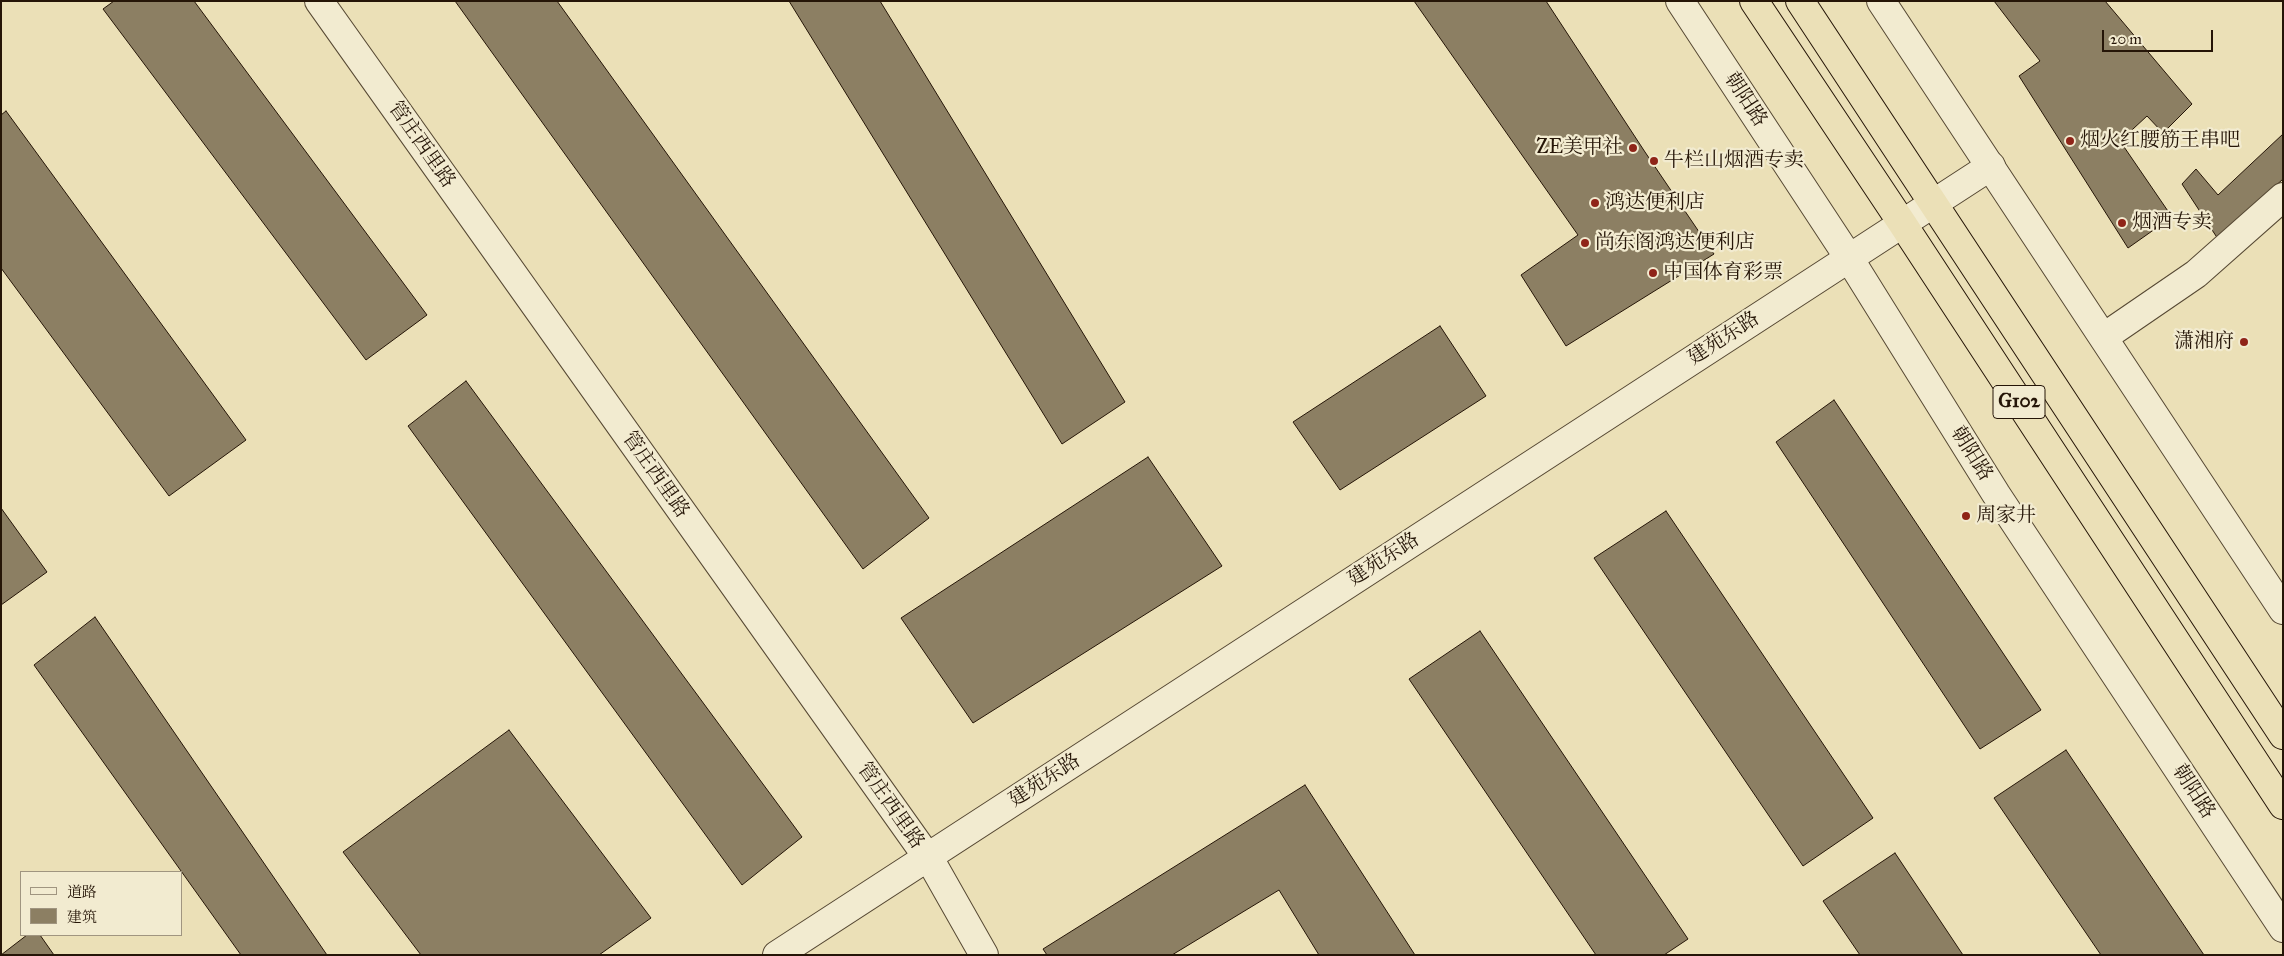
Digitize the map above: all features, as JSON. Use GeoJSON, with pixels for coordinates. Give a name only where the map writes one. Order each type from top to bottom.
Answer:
{"type":"FeatureCollection","features":[{"type":"Feature","properties":{"kind":"highway","name":"G102"},"geometry":{"type":"LineString","coordinates":[[1754,1],[1902,223],[2283,805]]}},
{"type":"Feature","properties":{"kind":"highway","name":"G102"},"geometry":{"type":"LineString","coordinates":[[1800,1],[2283,735]]}},
{"type":"Feature","properties":{"kind":"street","name":"管庄西里路"},"geometry":{"type":"LineString","coordinates":[[318,1],[926,858],[933,865],[984,955]]}},
{"type":"Feature","properties":{"kind":"street","name":"朝阳路"},"geometry":{"type":"LineString","coordinates":[[1680,1],[1849,258],[1996,494],[2283,928]]}},
{"type":"Feature","properties":{"kind":"street"},"geometry":{"type":"LineString","coordinates":[[1881,1],[2283,610]]}},
{"type":"Feature","properties":{"kind":"street","name":"建苑东路"},"geometry":{"type":"LineString","coordinates":[[777,955],[1991,166]]}},
{"type":"Feature","properties":{"kind":"street"},"geometry":{"type":"LineString","coordinates":[[2104,337],[2196,274],[2283,197]]}},
{"type":"Feature","properties":{"kind":"building"},"geometry":{"type":"Polygon","coordinates":[[[114,1],[194,1],[427,315],[366,360],[103,9],[114,1]]]}},
{"type":"Feature","properties":{"kind":"building"},"geometry":{"type":"Polygon","coordinates":[[[455,1],[557,1],[929,518],[863,569],[455,1]]]}},
{"type":"Feature","properties":{"kind":"building"},"geometry":{"type":"Polygon","coordinates":[[[789,1],[880,1],[1125,402],[1062,444],[789,1]]]}},
{"type":"Feature","properties":{"kind":"building"},"geometry":{"type":"Polygon","coordinates":[[[1414,1],[1546,1],[1714,254],[1566,346],[1521,275],[1578,235],[1414,1]]]}},
{"type":"Feature","properties":{"kind":"building"},"geometry":{"type":"Polygon","coordinates":[[[1994,1],[2105,1],[2192,104],[2163,133],[2147,116],[2120,141],[2172,217],[2128,248],[2019,76],[2040,61],[1994,1]]]}},
{"type":"Feature","properties":{"kind":"building"},"geometry":{"type":"Polygon","coordinates":[[[6,111],[246,440],[169,496],[1,268],[1,115],[6,111]]]}},
{"type":"Feature","properties":{"kind":"building"},"geometry":{"type":"Polygon","coordinates":[[[2283,134],[2283,179],[2218,239],[2182,184],[2196,169],[2218,195],[2283,134]]]}},
{"type":"Feature","properties":{"kind":"building"},"geometry":{"type":"Polygon","coordinates":[[[1440,326],[1486,396],[1340,490],[1293,422],[1440,326]]]}},
{"type":"Feature","properties":{"kind":"building"},"geometry":{"type":"Polygon","coordinates":[[[466,381],[802,837],[742,885],[408,426],[466,381]]]}},
{"type":"Feature","properties":{"kind":"building"},"geometry":{"type":"Polygon","coordinates":[[[1834,400],[2041,710],[1980,749],[1776,442],[1834,400]]]}},
{"type":"Feature","properties":{"kind":"building"},"geometry":{"type":"Polygon","coordinates":[[[1148,457],[1222,566],[973,723],[901,618],[1148,457]]]}},
{"type":"Feature","properties":{"kind":"building"},"geometry":{"type":"Polygon","coordinates":[[[1,508],[47,572],[1,605],[1,508]]]}},
{"type":"Feature","properties":{"kind":"building"},"geometry":{"type":"Polygon","coordinates":[[[1666,511],[1873,818],[1803,866],[1594,558],[1666,511]]]}},
{"type":"Feature","properties":{"kind":"building"},"geometry":{"type":"Polygon","coordinates":[[[95,617],[327,955],[241,955],[34,665],[95,617]]]}},
{"type":"Feature","properties":{"kind":"building"},"geometry":{"type":"Polygon","coordinates":[[[1480,631],[1688,939],[1664,955],[1596,955],[1409,679],[1480,631]]]}},
{"type":"Feature","properties":{"kind":"building"},"geometry":{"type":"Polygon","coordinates":[[[509,730],[651,918],[599,955],[421,955],[343,852],[509,730]]]}},
{"type":"Feature","properties":{"kind":"building"},"geometry":{"type":"Polygon","coordinates":[[[2066,750],[2204,955],[2101,955],[1994,798],[2066,750]]]}},
{"type":"Feature","properties":{"kind":"building"},"geometry":{"type":"Polygon","coordinates":[[[1305,785],[1415,955],[1319,955],[1279,890],[1172,955],[1047,955],[1043,949],[1305,785]]]}},
{"type":"Feature","properties":{"kind":"building"},"geometry":{"type":"Polygon","coordinates":[[[1895,853],[1963,955],[1860,955],[1823,901],[1895,853]]]}},
{"type":"Feature","properties":{"kind":"building"},"geometry":{"type":"Polygon","coordinates":[[[26,936],[41,936],[54,955],[1,955],[26,936]]]}},
{"type":"Feature","properties":{"kind":"place","name":"烟火红腰筋王串吧"},"geometry":{"type":"Point","coordinates":[2070,141]}},
{"type":"Feature","properties":{"kind":"place","name":"ZE美甲社"},"geometry":{"type":"Point","coordinates":[1633,148]}},
{"type":"Feature","properties":{"kind":"place","name":"牛栏山烟酒专卖"},"geometry":{"type":"Point","coordinates":[1654,161]}},
{"type":"Feature","properties":{"kind":"place","name":"鸿达便利店"},"geometry":{"type":"Point","coordinates":[1595,203]}},
{"type":"Feature","properties":{"kind":"place","name":"烟酒专卖"},"geometry":{"type":"Point","coordinates":[2122,223]}},
{"type":"Feature","properties":{"kind":"place","name":"尚东阁鸿达便利店"},"geometry":{"type":"Point","coordinates":[1585,243]}},
{"type":"Feature","properties":{"kind":"place","name":"中国体育彩票"},"geometry":{"type":"Point","coordinates":[1653,273]}},
{"type":"Feature","properties":{"kind":"place","name":"潇湘府"},"geometry":{"type":"Point","coordinates":[2244,342]}},
{"type":"Feature","properties":{"kind":"place","name":"周家井"},"geometry":{"type":"Point","coordinates":[1966,516]}}]}
